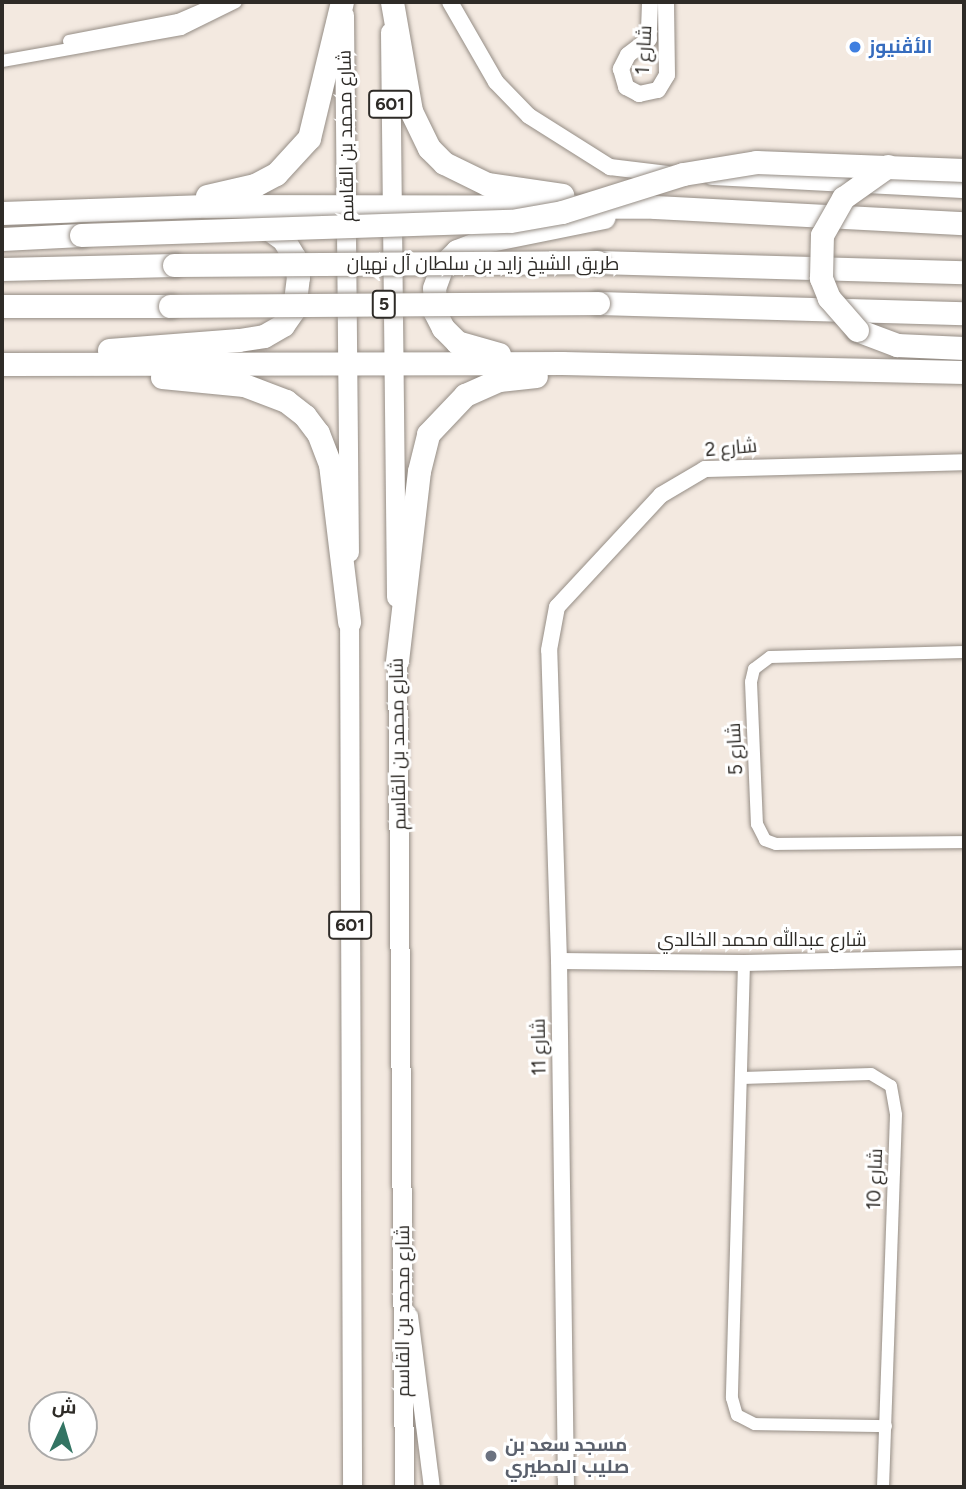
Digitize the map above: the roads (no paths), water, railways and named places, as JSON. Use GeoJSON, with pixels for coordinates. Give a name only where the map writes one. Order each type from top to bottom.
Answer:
{"type":"FeatureCollection","features":[{"type":"Feature","properties":{"kind":"highway"},"geometry":{"type":"LineString","coordinates":[[94,208],[233,191],[276,174],[295,158],[316,121],[343,2]]}},
{"type":"Feature","properties":{"kind":"highway"},"geometry":{"type":"LineString","coordinates":[[391,2],[411,111],[429,148],[444,163],[487,184],[655,207]]}},
{"type":"Feature","properties":{"kind":"highway"},"geometry":{"type":"LineString","coordinates":[[2,239],[511,222],[562,212],[683,174],[736,164],[964,170]]}},
{"type":"Feature","properties":{"kind":"highway"},"geometry":{"type":"LineString","coordinates":[[888,166],[843,198],[822,235],[821,278],[829,298],[857,330],[897,345],[964,348]]}},
{"type":"Feature","properties":{"kind":"highway"},"geometry":{"type":"LineString","coordinates":[[9,364],[112,350],[239,340],[264,336],[283,325],[294,309],[298,277],[283,239],[244,216],[206,206]]}},
{"type":"Feature","properties":{"kind":"highway"},"geometry":{"type":"LineString","coordinates":[[2,213],[206,206],[655,207],[964,223]]}},
{"type":"Feature","properties":{"kind":"highway"},"geometry":{"type":"LineString","coordinates":[[562,363],[485,352],[457,342],[435,312],[434,288],[442,266],[457,250],[480,242],[655,207]]}},
{"type":"Feature","properties":{"kind":"highway","name":"طريق الشيخ زايد بن سلطان آل نهيان"},"geometry":{"type":"LineString","coordinates":[[2,268],[597,262],[964,271]]}},
{"type":"Feature","properties":{"kind":"highway","name":"طريق الشيخ زايد بن سلطان آل نهيان"},"geometry":{"type":"LineString","coordinates":[[2,306],[598,303],[964,313]]}},
{"type":"Feature","properties":{"kind":"highway"},"geometry":{"type":"LineString","coordinates":[[9,364],[562,363],[964,372]]}},
{"type":"Feature","properties":{"kind":"highway"},"geometry":{"type":"LineString","coordinates":[[9,364],[244,385],[286,401],[305,416],[318,433],[330,464],[349,622]]}},
{"type":"Feature","properties":{"kind":"highway"},"geometry":{"type":"LineString","coordinates":[[397,661],[422,450],[438,419],[465,395],[499,380],[524,376],[781,367]]}},
{"type":"Feature","properties":{"kind":"main road","name":"شارع محمد بن القاسم"},"geometry":{"type":"LineString","coordinates":[[343,2],[349,363],[352,1487]]}},
{"type":"Feature","properties":{"kind":"main road","name":"شارع محمد بن القاسم"},"geometry":{"type":"LineString","coordinates":[[391,2],[390,207],[404,1487]]}},
{"type":"Feature","properties":{"kind":"street"},"geometry":{"type":"LineString","coordinates":[[2,53],[178,20],[220,2]]}},
{"type":"Feature","properties":{"kind":"street"},"geometry":{"type":"LineString","coordinates":[[2,61],[181,29],[236,2]]}},
{"type":"Feature","properties":{"kind":"street"},"geometry":{"type":"LineString","coordinates":[[450,2],[472,46],[509,98],[561,140],[610,167],[634,173],[964,190]]}},
{"type":"Feature","properties":{"kind":"street","name":"شارع 1"},"geometry":{"type":"LineString","coordinates":[[650,2],[649,39],[628,55],[621,69],[626,87],[639,94],[658,90],[667,75],[666,2]]}},
{"type":"Feature","properties":{"kind":"street","name":"شارع 2"},"geometry":{"type":"LineString","coordinates":[[557,607],[661,495],[696,472],[726,467],[964,462]]}},
{"type":"Feature","properties":{"kind":"street","name":"شارع 11"},"geometry":{"type":"LineString","coordinates":[[557,607],[549,650],[559,961],[566,1487]]}},
{"type":"Feature","properties":{"kind":"street","name":"شارع 5"},"geometry":{"type":"LineString","coordinates":[[964,652],[770,657],[758,663],[751,682],[757,824],[765,840],[776,844],[964,842]]}},
{"type":"Feature","properties":{"kind":"street","name":"شارع عبدالله محمد الخالدي"},"geometry":{"type":"LineString","coordinates":[[559,961],[744,964],[964,958]]}},
{"type":"Feature","properties":{"kind":"street"},"geometry":{"type":"LineString","coordinates":[[744,964],[732,1398],[737,1415],[755,1424],[886,1426]]}},
{"type":"Feature","properties":{"kind":"street","name":"شارع 10"},"geometry":{"type":"LineString","coordinates":[[742,1078],[871,1074],[891,1086],[896,1115],[883,1487]]}},
{"type":"Feature","properties":{"kind":"street"},"geometry":{"type":"LineString","coordinates":[[403,1270],[432,1487]]}},
{"type":"Feature","properties":{"kind":"place","name":"الأڤنيوز"},"geometry":{"type":"Point","coordinates":[855,47]}},
{"type":"Feature","properties":{"kind":"place","name":"مسجد سعد بن صليب المطيري"},"geometry":{"type":"Point","coordinates":[491,1456]}}]}
